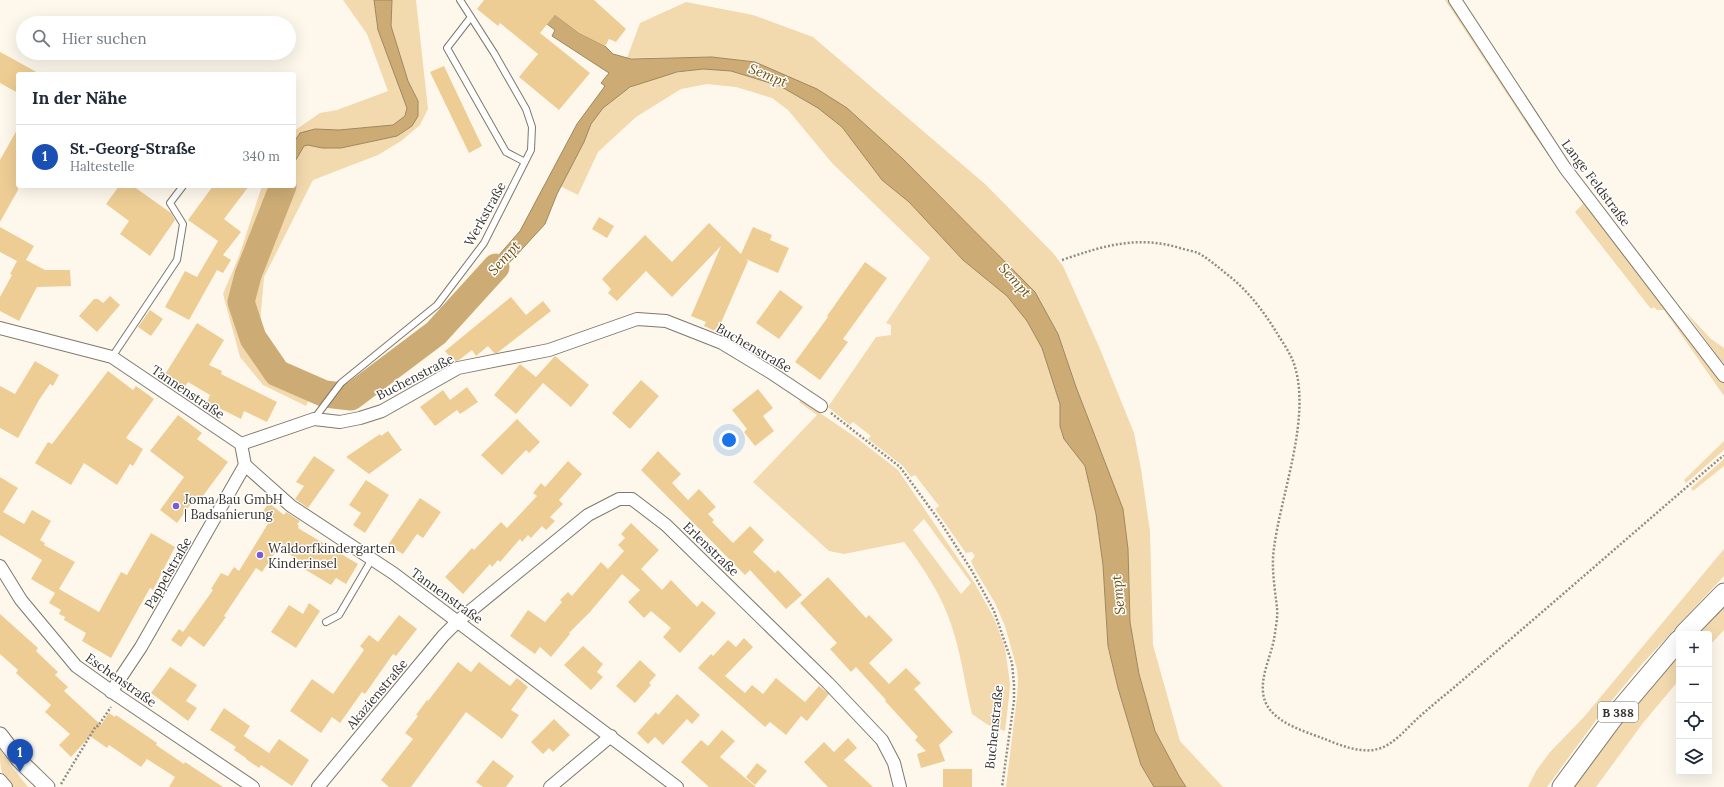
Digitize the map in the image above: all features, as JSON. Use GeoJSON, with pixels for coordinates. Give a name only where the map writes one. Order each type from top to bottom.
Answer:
{"type":"FeatureCollection","features":[{"type":"Feature","properties":{"kind":"main road"},"geometry":{"type":"LineString","coordinates":[[1687,631],[1724,593]]}},
{"type":"Feature","properties":{"kind":"main road","name":"B 388"},"geometry":{"type":"LineString","coordinates":[[1562,787],[1612,718],[1676,643]]}},
{"type":"Feature","properties":{"kind":"street","name":"Lange Feldstraße"},"geometry":{"type":"LineString","coordinates":[[1454,0],[1565,168],[1724,376]]}},
{"type":"Feature","properties":{"kind":"street","name":"Buchenstraße"},"geometry":{"type":"LineString","coordinates":[[242,444],[314,419],[340,422],[382,411],[458,368],[549,350],[637,319],[666,321],[722,343],[770,372],[820,406]]}},
{"type":"Feature","properties":{"kind":"street","name":"Tannenstraße"},"geometry":{"type":"LineString","coordinates":[[0,328],[112,357],[242,444]]}},
{"type":"Feature","properties":{"kind":"street"},"geometry":{"type":"LineString","coordinates":[[242,444],[245,465]]}},
{"type":"Feature","properties":{"kind":"street","name":"Tannenstraße"},"geometry":{"type":"LineString","coordinates":[[245,465],[291,506],[372,560],[458,621],[677,787]]}},
{"type":"Feature","properties":{"kind":"street","name":"Pappelstraße"},"geometry":{"type":"LineString","coordinates":[[115,694],[245,465]]}},
{"type":"Feature","properties":{"kind":"street","name":"Erlenstraße"},"geometry":{"type":"LineString","coordinates":[[458,621],[588,515],[618,499],[632,500],[666,524],[828,683],[882,740],[894,763],[900,787]]}},
{"type":"Feature","properties":{"kind":"street","name":"Eschenstraße"},"geometry":{"type":"LineString","coordinates":[[0,566],[21,600],[76,666],[253,787]]}},
{"type":"Feature","properties":{"kind":"street","name":"Akazienstraße"},"geometry":{"type":"LineString","coordinates":[[318,787],[443,636],[458,621]]}},
{"type":"Feature","properties":{"kind":"street"},"geometry":{"type":"LineString","coordinates":[[0,735],[19,760],[47,787]]}},
{"type":"Feature","properties":{"kind":"street"},"geometry":{"type":"LineString","coordinates":[[550,787],[611,736]]}},
{"type":"Feature","properties":{"kind":"street"},"geometry":{"type":"LineString","coordinates":[[0,780],[6,787]]}},
{"type":"Feature","properties":{"kind":"lane","name":"Werkstraße"},"geometry":{"type":"LineString","coordinates":[[314,419],[341,383],[437,305],[484,243],[531,150],[533,140],[532,127],[526,109],[494,53],[460,0]]}},
{"type":"Feature","properties":{"kind":"lane"},"geometry":{"type":"LineString","coordinates":[[471,17],[447,48],[506,152],[525,162]]}},
{"type":"Feature","properties":{"kind":"lane"},"geometry":{"type":"LineString","coordinates":[[112,357],[177,260],[183,224],[170,203],[181,188]]}},
{"type":"Feature","properties":{"kind":"lane"},"geometry":{"type":"LineString","coordinates":[[326,622],[339,615],[372,560]]}},
{"type":"Feature","properties":{"kind":"path"},"geometry":{"type":"LineString","coordinates":[[1062,260],[1089,251],[1118,244],[1143,241],[1163,243],[1196,253],[1213,263],[1241,285],[1266,315],[1293,360],[1299,384],[1298,430],[1273,550],[1274,589],[1278,612],[1274,641],[1266,668],[1262,693],[1267,705],[1274,715],[1294,727],[1347,748],[1373,750],[1384,747],[1392,742],[1428,708],[1512,639],[1724,455]]}},
{"type":"Feature","properties":{"kind":"path","name":"Buchenstraße"},"geometry":{"type":"LineString","coordinates":[[820,406],[900,468],[972,571],[994,611],[1012,663],[1014,684],[1014,701],[1008,733],[1002,787]]}},
{"type":"Feature","properties":{"kind":"path"},"geometry":{"type":"LineString","coordinates":[[58,787],[96,726],[98,726],[115,694]]}},
{"type":"Feature","properties":{"kind":"shaded area"},"geometry":{"type":"Polygon","coordinates":[[[343,0],[374,0],[378,30],[407,108],[405,116],[393,125],[339,130],[314,129],[296,141],[296,130],[320,113],[337,110],[388,91],[367,34],[343,0]]]}},
{"type":"Feature","properties":{"kind":"shaded area"},"geometry":{"type":"Polygon","coordinates":[[[392,0],[416,0],[428,109],[420,125],[401,141],[378,155],[313,180],[264,277],[260,323],[277,357],[297,371],[328,382],[316,385],[306,406],[263,385],[240,357],[223,294],[239,256],[261,188],[276,188],[274,195],[283,196],[285,188],[296,188],[296,160],[304,146],[308,145],[322,148],[341,148],[397,136],[412,126],[418,101],[408,81],[391,26],[392,0]]]}},
{"type":"Feature","properties":{"kind":"shaded area"},"geometry":{"type":"Polygon","coordinates":[[[1445,0],[1449,0],[1525,118],[1724,383],[1724,396],[1664,310],[1657,310],[1654,307],[1651,309],[1575,212],[1583,204],[1532,132],[1445,0]]]}},
{"type":"Feature","properties":{"kind":"shaded area"},"geometry":{"type":"Polygon","coordinates":[[[686,2],[753,15],[813,37],[985,184],[1053,253],[1063,266],[1100,349],[1134,433],[1150,531],[1153,645],[1180,741],[1223,787],[1186,787],[1155,731],[1139,674],[1130,622],[1128,549],[1123,509],[1076,387],[1058,334],[1035,292],[903,159],[847,108],[755,62],[712,57],[627,58],[640,23],[686,2]]]}},
{"type":"Feature","properties":{"kind":"shaded area"},"geometry":{"type":"Polygon","coordinates":[[[703,69],[731,71],[780,86],[818,108],[842,127],[882,180],[909,202],[963,260],[1007,296],[1027,321],[1042,348],[1060,404],[1060,426],[1064,439],[1085,466],[1096,514],[1103,565],[1108,646],[1118,688],[1141,765],[1154,787],[1006,787],[1017,697],[1017,669],[1005,626],[995,603],[971,561],[975,556],[972,552],[966,553],[935,509],[939,506],[915,475],[911,477],[903,466],[868,439],[871,436],[853,422],[850,425],[828,407],[876,337],[891,335],[891,325],[886,323],[930,258],[832,163],[788,110],[772,98],[736,87],[707,84],[681,89],[636,117],[598,152],[578,195],[560,186],[591,125],[602,110],[614,99],[641,83],[671,74],[703,69]]]}},
{"type":"Feature","properties":{"kind":"shaded area"},"geometry":{"type":"Polygon","coordinates":[[[1684,310],[1711,339],[1724,348],[1724,365],[1684,310]]]}},
{"type":"Feature","properties":{"kind":"shaded area"},"geometry":{"type":"Polygon","coordinates":[[[801,400],[858,439],[898,470],[974,582],[994,618],[1005,648],[1010,684],[1005,731],[988,725],[972,714],[958,646],[947,613],[931,581],[904,542],[844,554],[829,551],[753,482],[817,415],[799,402],[801,400]],[[924,519],[913,530],[961,594],[971,583],[924,519]]]}},
{"type":"Feature","properties":{"kind":"shaded area"},"geometry":{"type":"Polygon","coordinates":[[[1724,441],[1724,450],[1686,483],[1684,480],[1724,441]]]}},
{"type":"Feature","properties":{"kind":"shaded area"},"geometry":{"type":"Polygon","coordinates":[[[1724,459],[1724,466],[1693,491],[1691,488],[1724,459]]]}},
{"type":"Feature","properties":{"kind":"shaded area"},"geometry":{"type":"Polygon","coordinates":[[[1724,549],[1724,576],[1643,663],[1602,712],[1547,787],[1528,787],[1536,771],[1550,752],[1583,718],[1724,549]]]}},
{"type":"Feature","properties":{"kind":"shaded area"},"geometry":{"type":"Polygon","coordinates":[[[1724,607],[1724,630],[1712,643],[1712,631],[1701,631],[1724,607]]]}},
{"type":"Feature","properties":{"kind":"shaded area"},"geometry":{"type":"Polygon","coordinates":[[[1676,658],[1676,684],[1643,723],[1596,787],[1572,787],[1627,714],[1676,658]]]}},
{"type":"Feature","properties":{"kind":"shaded area"},"geometry":{"type":"Polygon","coordinates":[[[0,749],[11,766],[28,787],[10,787],[4,778],[1,769],[0,749]]]}},
{"type":"Feature","properties":{"kind":"water"},"geometry":{"type":"Polygon","coordinates":[[[374,0],[392,0],[391,26],[408,81],[418,101],[418,116],[412,126],[397,136],[341,148],[322,148],[308,145],[304,146],[296,160],[296,139],[300,133],[315,129],[339,130],[393,125],[405,116],[407,108],[378,30],[374,0]]]}},
{"type":"Feature","properties":{"kind":"water"},"geometry":{"type":"Polygon","coordinates":[[[555,15],[579,33],[605,46],[613,54],[631,59],[712,57],[755,62],[817,89],[847,108],[903,159],[1035,292],[1058,334],[1076,387],[1123,509],[1128,549],[1130,622],[1139,674],[1155,731],[1186,787],[1154,787],[1141,765],[1118,688],[1108,646],[1103,565],[1096,514],[1085,466],[1064,439],[1060,426],[1060,404],[1042,348],[1027,321],[1007,296],[963,260],[909,202],[882,180],[842,127],[818,108],[780,86],[731,71],[703,69],[677,72],[630,87],[603,108],[591,124],[584,142],[557,194],[545,224],[513,259],[471,295],[477,280],[520,231],[577,124],[605,86],[601,83],[609,73],[552,36],[555,30],[547,24],[555,15]]]}},
{"type":"Feature","properties":{"kind":"building"},"geometry":{"type":"Polygon","coordinates":[[[484,0],[594,0],[626,29],[616,42],[609,39],[605,46],[579,33],[555,15],[540,33],[590,73],[559,110],[519,77],[538,54],[500,23],[498,26],[477,9],[484,0]]]}},
{"type":"Feature","properties":{"kind":"building"},"geometry":{"type":"Polygon","coordinates":[[[0,52],[36,72],[16,72],[16,92],[0,83],[0,52]]]}},
{"type":"Feature","properties":{"kind":"building"},"geometry":{"type":"Polygon","coordinates":[[[444,66],[482,146],[469,153],[430,72],[444,66]]]}},
{"type":"Feature","properties":{"kind":"building"},"geometry":{"type":"Polygon","coordinates":[[[16,132],[16,188],[18,188],[18,190],[0,222],[0,160],[16,132]]]}},
{"type":"Feature","properties":{"kind":"building"},"geometry":{"type":"Polygon","coordinates":[[[118,188],[136,188],[171,213],[175,220],[150,256],[120,234],[129,221],[106,204],[118,188]]]}},
{"type":"Feature","properties":{"kind":"building"},"geometry":{"type":"Polygon","coordinates":[[[212,188],[247,188],[224,219],[241,232],[223,255],[231,260],[223,273],[217,270],[189,320],[165,307],[185,271],[197,277],[218,241],[188,220],[212,188]]]}},
{"type":"Feature","properties":{"kind":"building"},"geometry":{"type":"Polygon","coordinates":[[[599,217],[614,226],[607,238],[592,229],[599,217]]]}},
{"type":"Feature","properties":{"kind":"building"},"geometry":{"type":"Polygon","coordinates":[[[709,223],[741,254],[753,227],[772,235],[770,240],[789,248],[778,273],[746,259],[748,261],[717,332],[704,326],[706,322],[691,316],[721,246],[672,297],[646,271],[617,301],[608,293],[611,289],[602,279],[645,235],[672,262],[709,223]]]}},
{"type":"Feature","properties":{"kind":"building"},"geometry":{"type":"Polygon","coordinates":[[[0,227],[34,246],[26,260],[45,270],[70,270],[71,286],[37,287],[19,321],[0,311],[0,297],[12,275],[10,274],[17,261],[0,252],[0,227]]]}},
{"type":"Feature","properties":{"kind":"building"},"geometry":{"type":"Polygon","coordinates":[[[865,262],[887,278],[843,339],[848,342],[820,380],[795,362],[828,317],[827,316],[865,262]]]}},
{"type":"Feature","properties":{"kind":"building"},"geometry":{"type":"Polygon","coordinates":[[[780,290],[803,307],[779,339],[756,323],[780,290]]]}},
{"type":"Feature","properties":{"kind":"building"},"geometry":{"type":"Polygon","coordinates":[[[110,296],[120,305],[97,332],[79,316],[94,299],[98,299],[103,303],[110,296]]]}},
{"type":"Feature","properties":{"kind":"building"},"geometry":{"type":"Polygon","coordinates":[[[511,297],[526,315],[543,301],[551,311],[497,353],[494,353],[488,346],[476,356],[472,350],[454,362],[445,351],[511,297]]]}},
{"type":"Feature","properties":{"kind":"building"},"geometry":{"type":"Polygon","coordinates":[[[150,310],[163,319],[151,336],[138,327],[150,310]]]}},
{"type":"Feature","properties":{"kind":"building"},"geometry":{"type":"Polygon","coordinates":[[[197,323],[224,340],[209,365],[222,371],[221,374],[277,402],[267,422],[244,411],[241,419],[207,402],[210,395],[188,382],[184,388],[164,376],[197,323]]]}},
{"type":"Feature","properties":{"kind":"building"},"geometry":{"type":"Polygon","coordinates":[[[555,356],[589,385],[571,407],[543,383],[516,414],[494,395],[520,364],[536,377],[555,356]]]}},
{"type":"Feature","properties":{"kind":"building"},"geometry":{"type":"Polygon","coordinates":[[[35,361],[59,375],[53,386],[50,384],[39,400],[18,438],[0,428],[0,386],[15,394],[35,361]]]}},
{"type":"Feature","properties":{"kind":"building"},"geometry":{"type":"Polygon","coordinates":[[[108,371],[133,390],[136,386],[154,399],[126,438],[143,449],[133,466],[130,464],[117,485],[84,463],[71,485],[35,463],[48,442],[52,444],[108,371]]]}},
{"type":"Feature","properties":{"kind":"building"},"geometry":{"type":"Polygon","coordinates":[[[641,380],[659,396],[630,429],[612,413],[641,380]]]}},
{"type":"Feature","properties":{"kind":"building"},"geometry":{"type":"Polygon","coordinates":[[[467,387],[478,402],[460,414],[457,410],[435,426],[420,407],[443,390],[450,400],[467,387]]]}},
{"type":"Feature","properties":{"kind":"building"},"geometry":{"type":"Polygon","coordinates":[[[758,389],[773,408],[763,416],[774,431],[755,446],[744,432],[747,429],[732,410],[758,389]]]}},
{"type":"Feature","properties":{"kind":"building"},"geometry":{"type":"Polygon","coordinates":[[[178,415],[202,433],[197,439],[228,462],[197,504],[193,501],[177,523],[160,510],[184,477],[150,451],[178,415]]]}},
{"type":"Feature","properties":{"kind":"building"},"geometry":{"type":"Polygon","coordinates":[[[517,419],[540,442],[529,453],[526,450],[502,475],[481,455],[517,419]]]}},
{"type":"Feature","properties":{"kind":"building"},"geometry":{"type":"Polygon","coordinates":[[[388,431],[402,450],[369,474],[346,457],[380,434],[381,436],[388,431]]]}},
{"type":"Feature","properties":{"kind":"building"},"geometry":{"type":"Polygon","coordinates":[[[658,451],[681,474],[672,483],[688,500],[699,489],[716,507],[708,514],[714,520],[712,522],[733,543],[750,526],[764,540],[753,552],[775,573],[778,570],[802,595],[786,609],[750,570],[745,575],[641,470],[658,451]]]}},
{"type":"Feature","properties":{"kind":"building"},"geometry":{"type":"Polygon","coordinates":[[[314,456],[335,470],[308,508],[295,499],[304,486],[296,482],[314,456]]]}},
{"type":"Feature","properties":{"kind":"building"},"geometry":{"type":"Polygon","coordinates":[[[568,461],[582,474],[559,500],[563,504],[550,517],[555,521],[546,530],[542,526],[531,538],[528,535],[522,542],[520,539],[500,562],[498,560],[492,567],[490,564],[463,594],[445,577],[472,548],[474,550],[501,522],[507,528],[537,496],[533,493],[541,483],[545,487],[568,461]]]}},
{"type":"Feature","properties":{"kind":"building"},"geometry":{"type":"Polygon","coordinates":[[[0,477],[18,488],[3,512],[24,524],[32,510],[51,521],[40,540],[45,543],[44,545],[75,562],[59,589],[99,612],[121,572],[127,575],[151,533],[175,547],[153,590],[150,588],[111,658],[82,641],[86,633],[64,620],[65,617],[59,614],[61,610],[49,603],[55,593],[31,579],[42,560],[0,535],[0,477]]]}},
{"type":"Feature","properties":{"kind":"building"},"geometry":{"type":"Polygon","coordinates":[[[366,480],[389,495],[365,533],[353,525],[361,513],[349,505],[366,480]]]}},
{"type":"Feature","properties":{"kind":"building"},"geometry":{"type":"Polygon","coordinates":[[[420,498],[441,512],[423,538],[417,534],[403,554],[388,545],[420,498]]]}},
{"type":"Feature","properties":{"kind":"building"},"geometry":{"type":"Polygon","coordinates":[[[269,503],[284,515],[286,512],[300,521],[297,524],[299,526],[298,528],[358,564],[346,584],[336,578],[331,585],[296,564],[299,560],[278,548],[262,572],[256,568],[224,616],[226,617],[204,647],[189,636],[181,647],[171,640],[179,629],[183,632],[213,590],[211,589],[221,573],[228,576],[234,567],[239,571],[269,522],[260,515],[269,503]]]}},
{"type":"Feature","properties":{"kind":"building"},"geometry":{"type":"Polygon","coordinates":[[[631,523],[659,550],[641,569],[662,590],[671,580],[697,607],[702,601],[716,613],[680,653],[663,637],[671,628],[651,611],[644,618],[628,602],[640,590],[622,574],[590,612],[569,633],[570,634],[551,657],[540,647],[535,654],[510,636],[528,610],[545,622],[562,602],[560,600],[568,592],[572,596],[601,562],[608,569],[624,551],[618,545],[625,538],[621,534],[631,523]]]}},
{"type":"Feature","properties":{"kind":"building"},"geometry":{"type":"Polygon","coordinates":[[[828,577],[866,618],[869,615],[893,640],[869,663],[889,684],[906,668],[921,683],[914,689],[953,732],[939,745],[945,761],[921,768],[917,754],[926,751],[915,740],[918,737],[856,667],[851,672],[830,649],[837,643],[800,603],[828,577]]]}},
{"type":"Feature","properties":{"kind":"building"},"geometry":{"type":"Polygon","coordinates":[[[309,603],[320,611],[296,648],[271,632],[289,605],[303,614],[309,603]]]}},
{"type":"Feature","properties":{"kind":"building"},"geometry":{"type":"Polygon","coordinates":[[[0,614],[38,648],[36,651],[58,672],[55,675],[68,687],[64,691],[101,725],[109,713],[115,717],[116,715],[157,743],[156,745],[184,764],[185,762],[223,787],[169,787],[175,777],[147,759],[141,767],[109,745],[107,748],[90,736],[71,757],[59,745],[70,734],[45,712],[51,705],[16,673],[18,670],[0,654],[0,614]]]}},
{"type":"Feature","properties":{"kind":"building"},"geometry":{"type":"Polygon","coordinates":[[[399,615],[417,629],[396,656],[393,654],[365,694],[362,692],[340,723],[332,717],[321,733],[290,711],[312,679],[333,694],[364,650],[360,646],[369,635],[378,642],[399,615]]]}},
{"type":"Feature","properties":{"kind":"building"},"geometry":{"type":"Polygon","coordinates":[[[744,638],[753,647],[725,676],[745,693],[752,685],[763,694],[776,678],[805,702],[819,686],[829,694],[807,721],[801,716],[786,735],[770,722],[765,727],[698,668],[711,654],[713,656],[728,640],[736,647],[744,638]]]}},
{"type":"Feature","properties":{"kind":"building"},"geometry":{"type":"Polygon","coordinates":[[[583,646],[603,664],[597,672],[603,677],[591,690],[564,665],[583,646]]]}},
{"type":"Feature","properties":{"kind":"building"},"geometry":{"type":"Polygon","coordinates":[[[640,660],[656,675],[649,683],[651,685],[635,703],[616,686],[640,660]]]}},
{"type":"Feature","properties":{"kind":"building"},"geometry":{"type":"Polygon","coordinates":[[[458,662],[471,672],[479,662],[510,686],[517,678],[528,687],[511,710],[519,715],[502,739],[466,712],[411,787],[389,787],[381,780],[413,739],[405,733],[418,716],[416,715],[427,700],[428,701],[458,662]]]}},
{"type":"Feature","properties":{"kind":"building"},"geometry":{"type":"Polygon","coordinates":[[[170,667],[197,685],[186,701],[197,708],[188,721],[151,693],[170,667]]]}},
{"type":"Feature","properties":{"kind":"building"},"geometry":{"type":"Polygon","coordinates":[[[677,694],[700,715],[692,724],[687,719],[663,745],[655,737],[648,744],[637,733],[656,712],[658,715],[677,694]]]}},
{"type":"Feature","properties":{"kind":"building"},"geometry":{"type":"Polygon","coordinates":[[[224,708],[250,726],[244,736],[269,753],[279,739],[309,760],[292,786],[261,765],[259,768],[234,750],[236,747],[210,730],[224,708]]]}},
{"type":"Feature","properties":{"kind":"building"},"geometry":{"type":"Polygon","coordinates":[[[554,719],[570,735],[553,752],[549,748],[543,754],[531,742],[554,719]]]}},
{"type":"Feature","properties":{"kind":"building"},"geometry":{"type":"Polygon","coordinates":[[[722,730],[735,741],[720,757],[756,787],[709,787],[681,762],[701,740],[708,746],[722,730]]]}},
{"type":"Feature","properties":{"kind":"building"},"geometry":{"type":"Polygon","coordinates":[[[848,738],[857,748],[844,760],[873,787],[828,787],[804,762],[824,742],[834,752],[848,738]]]}},
{"type":"Feature","properties":{"kind":"building"},"geometry":{"type":"Polygon","coordinates":[[[493,760],[514,776],[506,787],[483,787],[476,782],[493,760]]]}},
{"type":"Feature","properties":{"kind":"building"},"geometry":{"type":"Polygon","coordinates":[[[757,763],[767,771],[755,785],[746,777],[757,763]]]}},
{"type":"Feature","properties":{"kind":"building"},"geometry":{"type":"Polygon","coordinates":[[[943,769],[972,769],[972,787],[943,787],[943,769]]]}},
{"type":"Feature","properties":{"kind":"waterway","name":"Sempt"},"geometry":{"type":"LineString","coordinates":[[282,188],[248,275],[241,302],[253,338],[277,373],[325,394],[351,397],[436,333],[496,267]]}},
{"type":"Feature","properties":{"kind":"place","name":"Joma Bau GmbH | Badsanierung"},"geometry":{"type":"Point","coordinates":[176,506]}},
{"type":"Feature","properties":{"kind":"place","name":"Waldorfkindergarten Kinderinsel"},"geometry":{"type":"Point","coordinates":[260,555]}},
{"type":"Feature","properties":{"kind":"place","name":"St.-Georg-Straße"},"geometry":{"type":"Point","coordinates":[20,772]}}]}
